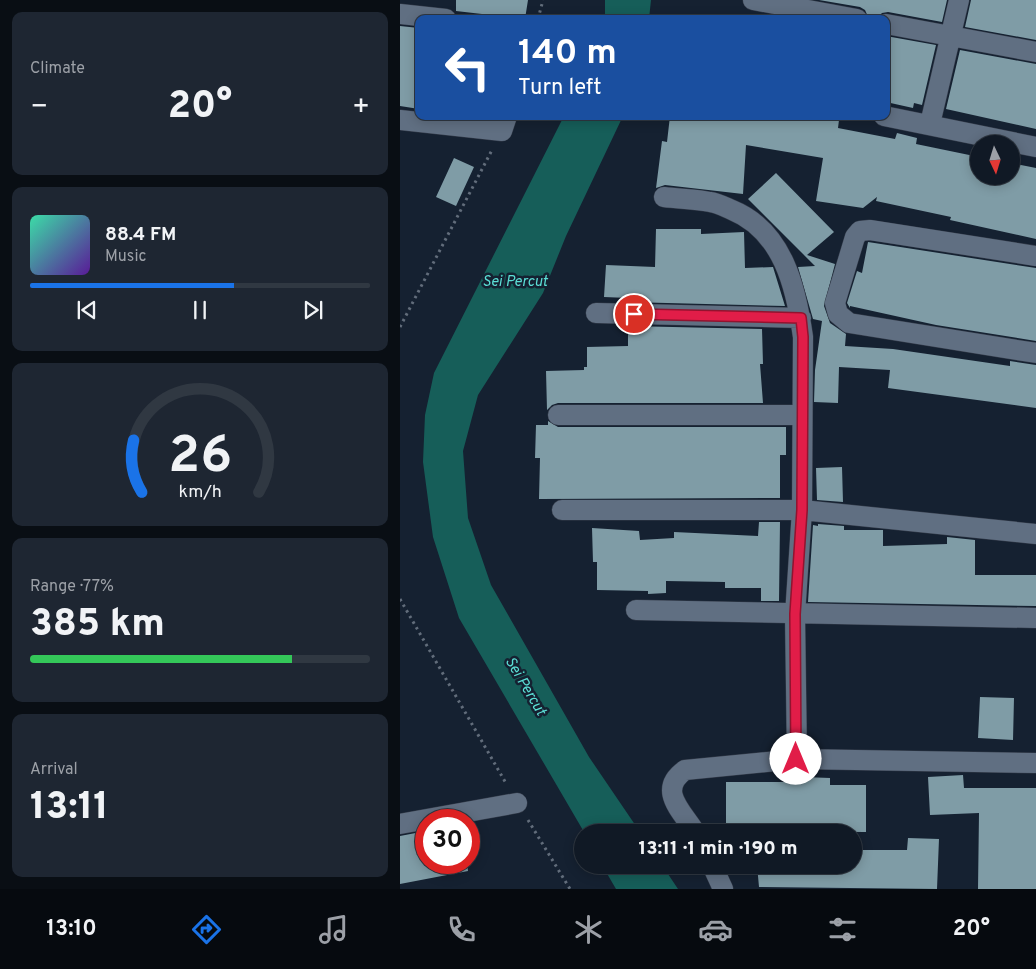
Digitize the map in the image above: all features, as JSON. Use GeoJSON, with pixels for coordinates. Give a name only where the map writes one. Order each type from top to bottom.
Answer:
{"type":"FeatureCollection","features":[{"type":"Feature","properties":{"kind":"street"},"geometry":{"type":"LineString","coordinates":[[751,15],[753,0],[836,15]]}},
{"type":"Feature","properties":{"kind":"street"},"geometry":{"type":"LineString","coordinates":[[930,124],[959,0]]}},
{"type":"Feature","properties":{"kind":"street"},"geometry":{"type":"LineString","coordinates":[[400,14],[415,16]]}},
{"type":"Feature","properties":{"kind":"street"},"geometry":{"type":"LineString","coordinates":[[890,25],[1036,52]]}},
{"type":"Feature","properties":{"kind":"street"},"geometry":{"type":"LineString","coordinates":[[890,117],[1036,147]]}},
{"type":"Feature","properties":{"kind":"street"},"geometry":{"type":"LineString","coordinates":[[400,120],[504,124]]}},
{"type":"Feature","properties":{"kind":"street"},"geometry":{"type":"LineString","coordinates":[[664,197],[712,202],[748,217],[770,238],[782,254],[791,278],[801,318],[803,337],[802,510],[795,614],[796,759]]}},
{"type":"Feature","properties":{"kind":"street"},"geometry":{"type":"LineString","coordinates":[[1036,256],[870,230],[860,231],[855,237],[835,303],[838,314],[849,322],[1036,354]]}},
{"type":"Feature","properties":{"kind":"street"},"geometry":{"type":"LineString","coordinates":[[596,313],[801,318]]}},
{"type":"Feature","properties":{"kind":"street"},"geometry":{"type":"LineString","coordinates":[[558,415],[802,415]]}},
{"type":"Feature","properties":{"kind":"street"},"geometry":{"type":"LineString","coordinates":[[562,510],[802,510],[1036,534]]}},
{"type":"Feature","properties":{"kind":"street"},"geometry":{"type":"LineString","coordinates":[[636,610],[1036,618]]}},
{"type":"Feature","properties":{"kind":"street"},"geometry":{"type":"LineString","coordinates":[[690,824],[672,796],[671,786],[675,777],[685,770],[724,764],[796,759],[1036,763]]}},
{"type":"Feature","properties":{"kind":"street"},"geometry":{"type":"LineString","coordinates":[[400,824],[518,803]]}},
{"type":"Feature","properties":{"kind":"street"},"geometry":{"type":"LineString","coordinates":[[716,874],[723,889]]}},
{"type":"Feature","properties":{"kind":"path"},"geometry":{"type":"LineString","coordinates":[[539,15],[543,0]]}},
{"type":"Feature","properties":{"kind":"path"},"geometry":{"type":"LineString","coordinates":[[400,327],[504,124]]}},
{"type":"Feature","properties":{"kind":"path"},"geometry":{"type":"LineString","coordinates":[[400,599],[570,889]]}},
{"type":"Feature","properties":{"kind":"water"},"geometry":{"type":"Polygon","coordinates":[[[605,0],[651,0],[649,15],[605,15],[605,0]]]}},
{"type":"Feature","properties":{"kind":"water","name":"Sei Percut"},"geometry":{"type":"Polygon","coordinates":[[[562,120],[621,120],[566,236],[543,293],[478,395],[463,451],[468,518],[491,585],[589,757],[635,824],[579,824],[459,618],[433,537],[423,462],[425,415],[434,373],[562,120]]]}},
{"type":"Feature","properties":{"kind":"water"},"geometry":{"type":"Polygon","coordinates":[[[607,874],[668,874],[678,889],[616,889],[607,874]]]}},
{"type":"Feature","properties":{"kind":"building"},"geometry":{"type":"Polygon","coordinates":[[[456,0],[528,0],[526,15],[490,15],[456,11],[456,0]]]}},
{"type":"Feature","properties":{"kind":"building"},"geometry":{"type":"Polygon","coordinates":[[[819,0],[947,0],[942,22],[888,12],[880,15],[867,15],[865,10],[860,7],[819,0]]]}},
{"type":"Feature","properties":{"kind":"building"},"geometry":{"type":"Polygon","coordinates":[[[971,0],[1036,0],[1036,40],[965,27],[971,0]]]}},
{"type":"Feature","properties":{"kind":"building"},"geometry":{"type":"Polygon","coordinates":[[[400,26],[415,28],[415,108],[400,106],[400,26]]]}},
{"type":"Feature","properties":{"kind":"building"},"geometry":{"type":"Polygon","coordinates":[[[890,37],[936,45],[922,105],[914,103],[913,108],[890,103],[890,37]]]}},
{"type":"Feature","properties":{"kind":"building"},"geometry":{"type":"Polygon","coordinates":[[[960,50],[1036,64],[1036,129],[946,109],[960,50]]]}},
{"type":"Feature","properties":{"kind":"building"},"geometry":{"type":"Polygon","coordinates":[[[670,120],[839,120],[838,128],[895,139],[897,133],[917,138],[916,144],[970,155],[970,185],[1020,185],[1020,165],[1036,168],[1036,239],[950,220],[951,217],[876,201],[877,197],[863,208],[816,201],[823,158],[746,145],[743,194],[665,185],[656,188],[662,141],[667,142],[670,120]]]}},
{"type":"Feature","properties":{"kind":"building"},"geometry":{"type":"Polygon","coordinates":[[[454,158],[474,167],[456,206],[436,197],[454,158]]]}},
{"type":"Feature","properties":{"kind":"building"},"geometry":{"type":"Polygon","coordinates":[[[776,173],[834,232],[807,255],[835,264],[824,306],[830,323],[846,334],[845,346],[893,349],[1010,366],[1010,361],[1036,365],[1036,408],[888,388],[890,370],[839,367],[838,403],[814,402],[815,370],[822,321],[813,319],[798,267],[815,266],[748,199],[776,173]]]}},
{"type":"Feature","properties":{"kind":"building"},"geometry":{"type":"Polygon","coordinates":[[[656,229],[701,229],[701,234],[744,232],[745,268],[773,267],[785,306],[628,302],[628,298],[604,297],[606,265],[655,267],[656,229]]]}},
{"type":"Feature","properties":{"kind":"building"},"geometry":{"type":"Polygon","coordinates":[[[868,242],[1036,268],[1036,341],[936,325],[850,306],[850,308],[847,303],[857,271],[862,273],[868,242]]]}},
{"type":"Feature","properties":{"kind":"building"},"geometry":{"type":"Polygon","coordinates":[[[628,326],[762,329],[763,364],[760,364],[763,403],[558,403],[552,405],[547,410],[546,371],[584,370],[584,367],[587,367],[587,347],[628,346],[628,326]]]}},
{"type":"Feature","properties":{"kind":"building"},"geometry":{"type":"Polygon","coordinates":[[[548,421],[558,427],[786,427],[786,455],[780,455],[780,498],[539,499],[540,458],[535,458],[536,425],[548,425],[548,421]]]}},
{"type":"Feature","properties":{"kind":"building"},"geometry":{"type":"Polygon","coordinates":[[[842,467],[843,502],[817,500],[816,468],[842,467]]]}},
{"type":"Feature","properties":{"kind":"building"},"geometry":{"type":"Polygon","coordinates":[[[759,522],[780,522],[779,601],[761,601],[761,588],[725,588],[725,582],[666,581],[666,593],[648,594],[648,591],[597,590],[597,562],[593,562],[592,528],[639,531],[640,540],[674,538],[674,532],[758,536],[759,522]]]}},
{"type":"Feature","properties":{"kind":"building"},"geometry":{"type":"Polygon","coordinates":[[[818,524],[844,526],[844,530],[883,530],[883,546],[947,544],[947,537],[975,540],[975,575],[1036,575],[1036,606],[808,602],[813,525],[818,526],[818,524]]]}},
{"type":"Feature","properties":{"kind":"building"},"geometry":{"type":"Polygon","coordinates":[[[980,697],[1014,698],[1013,740],[978,738],[980,697]]]}},
{"type":"Feature","properties":{"kind":"building"},"geometry":{"type":"Polygon","coordinates":[[[963,775],[964,788],[1036,788],[1036,889],[978,889],[979,813],[930,815],[928,777],[963,775]]]}},
{"type":"Feature","properties":{"kind":"building"},"geometry":{"type":"Polygon","coordinates":[[[804,777],[830,778],[830,785],[866,785],[866,832],[862,832],[862,824],[726,824],[726,782],[803,782],[804,777]]]}},
{"type":"Feature","properties":{"kind":"building"},"geometry":{"type":"Polygon","coordinates":[[[415,833],[415,874],[452,874],[400,884],[400,836],[415,833]]]}},
{"type":"Feature","properties":{"kind":"building"},"geometry":{"type":"Polygon","coordinates":[[[908,838],[939,839],[937,889],[759,887],[758,874],[862,874],[862,850],[907,850],[908,838]]]}},
{"type":"Feature","properties":{"kind":"route"},"geometry":{"type":"LineString","coordinates":[[634,314],[801,318],[803,337],[802,510],[795,614],[796,759]]}}]}
